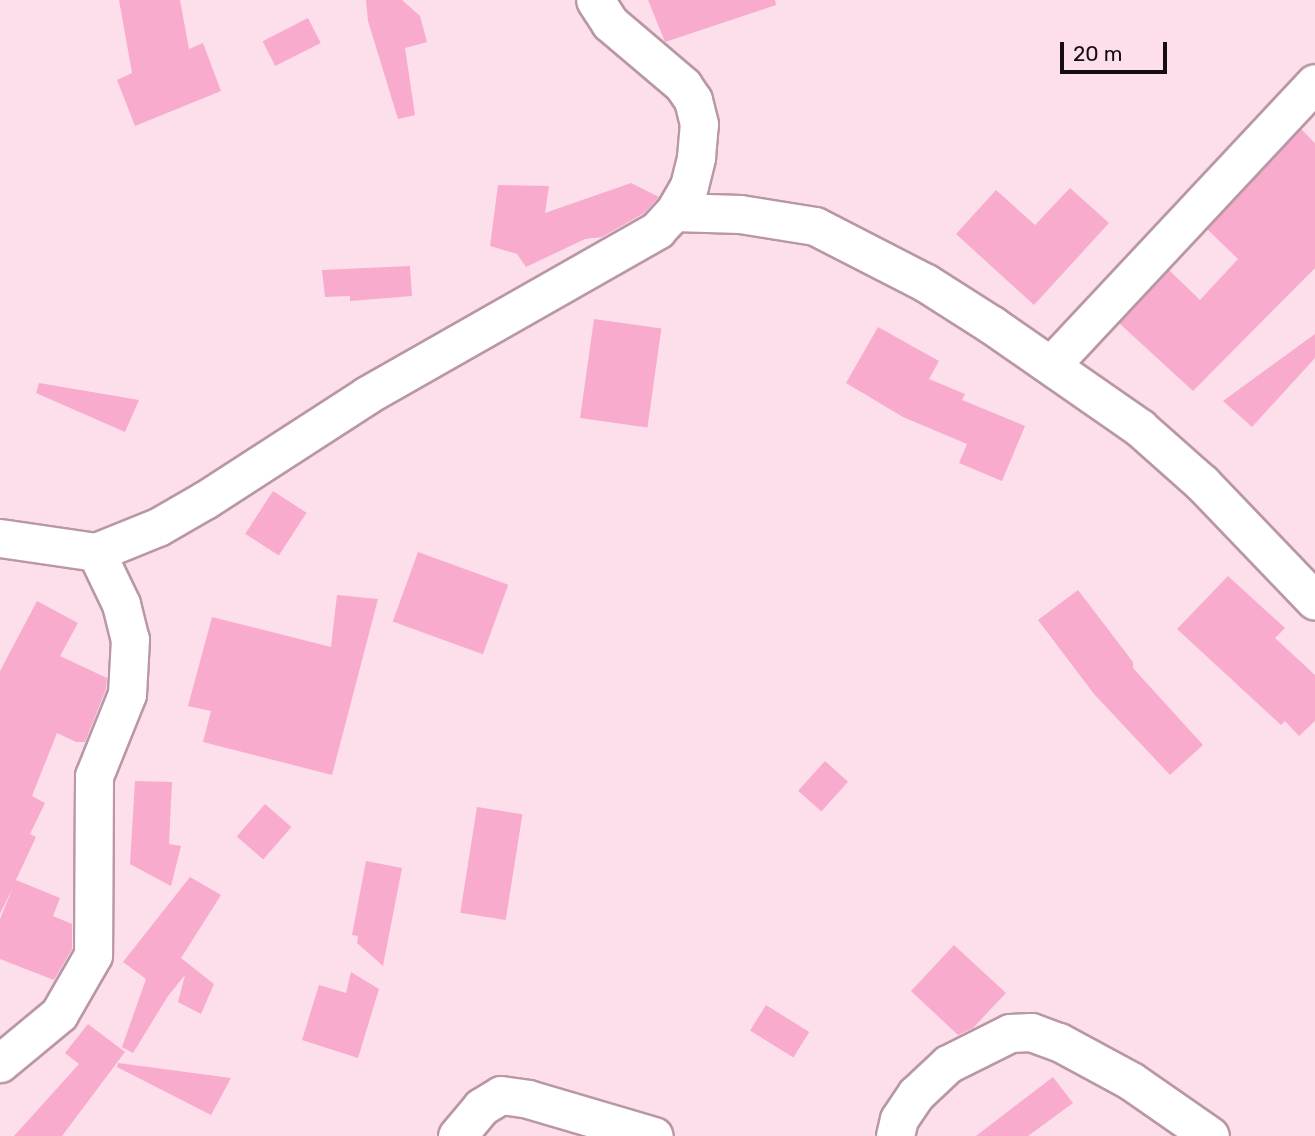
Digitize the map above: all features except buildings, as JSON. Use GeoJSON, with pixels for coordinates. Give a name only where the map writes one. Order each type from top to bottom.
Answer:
{"type":"FeatureCollection","features":[{"type":"Feature","properties":{"kind":"street"},"geometry":{"type":"LineString","coordinates":[[0,538],[96,552],[158,527],[205,500],[367,395],[657,230],[674,212],[689,187],[696,157],[699,124],[693,100],[683,85],[610,23],[594,0]]}},
{"type":"Feature","properties":{"kind":"street"},"geometry":{"type":"LineString","coordinates":[[1051,365],[1315,83]]}},
{"type":"Feature","properties":{"kind":"street"},"geometry":{"type":"LineString","coordinates":[[674,212],[740,214],[815,226],[926,283],[1051,365],[1140,428],[1192,474],[1315,601]]}},
{"type":"Feature","properties":{"kind":"street"},"geometry":{"type":"LineString","coordinates":[[0,1063],[59,1014],[93,955],[94,776],[128,694],[130,639],[121,604],[96,552]]}},
{"type":"Feature","properties":{"kind":"street"},"geometry":{"type":"LineString","coordinates":[[895,1136],[899,1119],[916,1094],[948,1064],[1010,1033],[1031,1031],[1059,1042],[1130,1081],[1210,1136]]}},
{"type":"Feature","properties":{"kind":"street"},"geometry":{"type":"LineString","coordinates":[[457,1136],[481,1107],[501,1095],[528,1099],[654,1136]]}}]}
